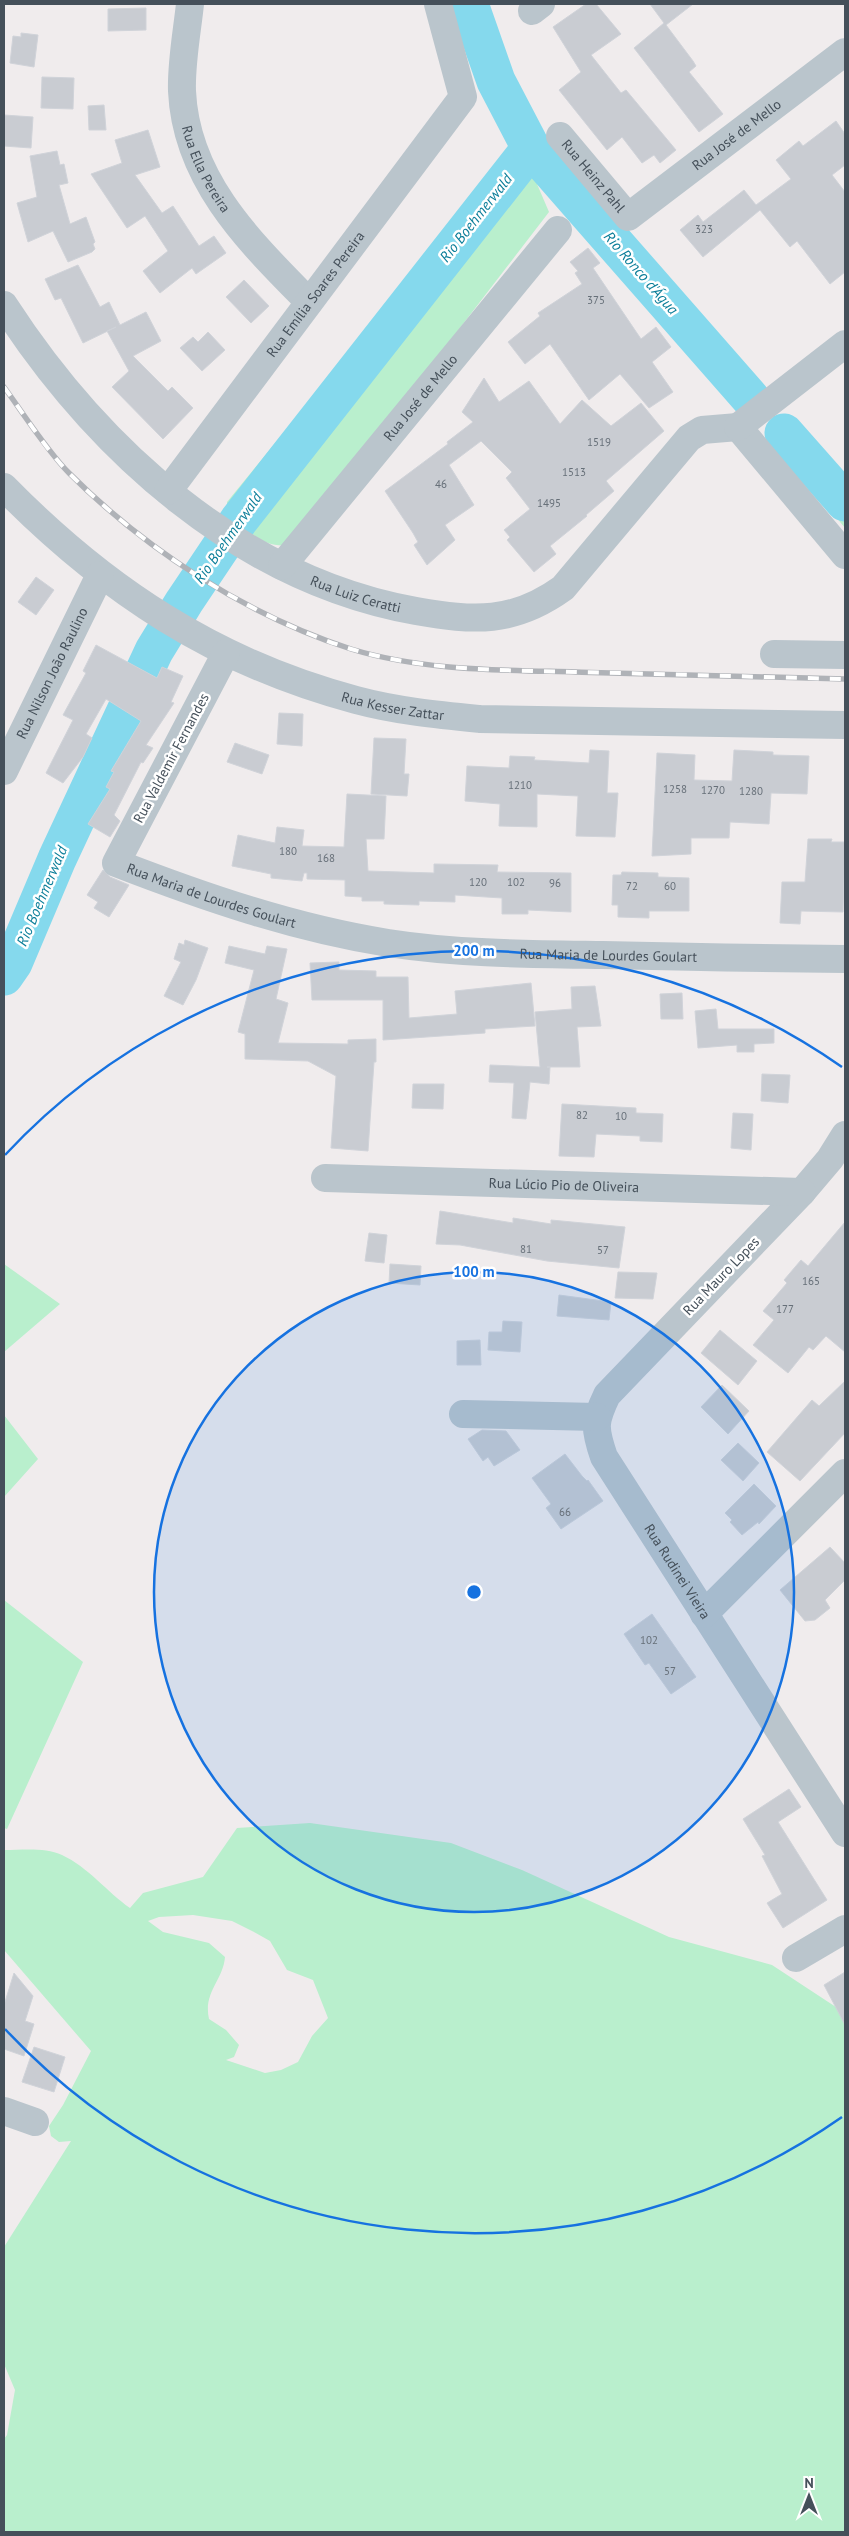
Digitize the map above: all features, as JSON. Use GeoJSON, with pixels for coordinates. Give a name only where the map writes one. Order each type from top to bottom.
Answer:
{"type":"FeatureCollection","features":[{"type":"Feature","properties":{"kind":"street","name":"Rua Ella Pereira"},"geometry":{"type":"LineString","coordinates":[[190,4],[182,91],[185,116],[201,170],[234,222],[309,302]]}},
{"type":"Feature","properties":{"kind":"street","name":"Rua Emília Soares Pereira"},"geometry":{"type":"LineString","coordinates":[[168,490],[463,97],[438,4]]}},
{"type":"Feature","properties":{"kind":"street","name":"Rua José de Mello"},"geometry":{"type":"LineString","coordinates":[[628,217],[845,52]]}},
{"type":"Feature","properties":{"kind":"street","name":"Rua Heinz Pahl"},"geometry":{"type":"LineString","coordinates":[[560,136],[628,217]]}},
{"type":"Feature","properties":{"kind":"street","name":"Rua José de Mello"},"geometry":{"type":"LineString","coordinates":[[282,566],[558,230]]}},
{"type":"Feature","properties":{"kind":"street","name":"Rua Luiz Ceratti"},"geometry":{"type":"LineString","coordinates":[[4,305],[44,361],[75,398],[134,461],[216,528],[238,543],[282,566],[346,593],[402,608],[460,617],[495,618],[518,613],[543,603],[563,588],[689,438],[702,430],[738,427]]}},
{"type":"Feature","properties":{"kind":"street"},"geometry":{"type":"LineString","coordinates":[[845,344],[738,427],[845,555]]}},
{"type":"Feature","properties":{"kind":"street","name":"Rua Kesser Zattar"},"geometry":{"type":"LineString","coordinates":[[4,487],[48,530],[100,575],[179,629],[226,653],[304,683],[356,700],[436,715],[480,719],[845,725]]}},
{"type":"Feature","properties":{"kind":"street","name":"Rua Nilson João Raulino"},"geometry":{"type":"LineString","coordinates":[[4,771],[100,575]]}},
{"type":"Feature","properties":{"kind":"street","name":"Rua Valdemir Fernandes"},"geometry":{"type":"LineString","coordinates":[[116,863],[226,653]]}},
{"type":"Feature","properties":{"kind":"street"},"geometry":{"type":"LineString","coordinates":[[774,654],[845,655]]}},
{"type":"Feature","properties":{"kind":"street","name":"Rua Maria de Lourdes Goulart"},"geometry":{"type":"LineString","coordinates":[[116,863],[203,896],[258,913],[321,930],[388,943],[509,954],[845,959]]}},
{"type":"Feature","properties":{"kind":"street","name":"Rua Mauro Lopes"},"geometry":{"type":"LineString","coordinates":[[597,1417],[608,1395],[802,1192],[830,1159],[845,1135]]}},
{"type":"Feature","properties":{"kind":"street","name":"Rua Lúcio Pio de Oliveira"},"geometry":{"type":"LineString","coordinates":[[325,1178],[802,1192]]}},
{"type":"Feature","properties":{"kind":"street"},"geometry":{"type":"LineString","coordinates":[[463,1414],[597,1417]]}},
{"type":"Feature","properties":{"kind":"street","name":"Rua Rudinei Vieira"},"geometry":{"type":"LineString","coordinates":[[597,1417],[598,1438],[604,1457],[845,1833]]}},
{"type":"Feature","properties":{"kind":"street"},"geometry":{"type":"LineString","coordinates":[[704,1614],[845,1473]]}},
{"type":"Feature","properties":{"kind":"street"},"geometry":{"type":"LineString","coordinates":[[796,1958],[845,1929]]}},
{"type":"Feature","properties":{"kind":"street"},"geometry":{"type":"LineString","coordinates":[[4,2111],[35,2122]]}},
{"type":"Feature","properties":{"kind":"green space"},"geometry":{"type":"Polygon","coordinates":[[[534,177],[549,212],[294,544],[274,545],[266,542],[227,514],[227,502],[488,182],[534,177]]]}},
{"type":"Feature","properties":{"kind":"green space"},"geometry":{"type":"Polygon","coordinates":[[[805,445],[845,489],[845,528],[799,472],[784,450],[805,445]]]}},
{"type":"Feature","properties":{"kind":"green space"},"geometry":{"type":"Polygon","coordinates":[[[4,1264],[60,1304],[4,1352],[4,1264]]]}},
{"type":"Feature","properties":{"kind":"green space"},"geometry":{"type":"Polygon","coordinates":[[[4,1415],[38,1459],[4,1497],[4,1415]]]}},
{"type":"Feature","properties":{"kind":"green space"},"geometry":{"type":"Polygon","coordinates":[[[4,1600],[83,1662],[7,1829],[4,1828],[4,1600]]]}},
{"type":"Feature","properties":{"kind":"green space"},"geometry":{"type":"Polygon","coordinates":[[[310,1823],[451,1843],[522,1870],[669,1937],[772,1965],[845,2013],[845,2532],[4,2532],[4,2439],[7,2435],[15,2390],[4,2364],[4,2247],[71,2141],[59,2142],[51,2136],[49,2126],[63,2105],[91,2051],[4,1950],[4,1850],[41,1850],[62,1855],[89,1873],[130,1908],[143,1893],[203,1877],[237,1828],[310,1823]],[[193,1915],[159,1917],[148,1921],[163,1932],[209,1943],[225,1957],[221,1973],[211,1994],[208,2010],[209,2019],[226,2030],[239,2045],[234,2057],[226,2060],[265,2073],[281,2070],[298,2062],[312,2036],[328,2018],[313,1980],[287,1970],[270,1941],[232,1921],[193,1915]]]}},
{"type":"Feature","properties":{"kind":"building"},"geometry":{"type":"Polygon","coordinates":[[[586,4],[596,4],[621,34],[591,55],[621,93],[626,90],[676,150],[660,163],[654,155],[642,163],[622,137],[607,150],[559,90],[581,72],[553,27],[586,4]]]}},
{"type":"Feature","properties":{"kind":"building"},"geometry":{"type":"Polygon","coordinates":[[[650,4],[693,4],[666,25],[696,66],[689,72],[723,114],[699,132],[634,48],[664,23],[650,4]]]}},
{"type":"Feature","properties":{"kind":"building"},"geometry":{"type":"Polygon","coordinates":[[[146,8],[146,30],[108,31],[108,9],[146,8]]]}},
{"type":"Feature","properties":{"kind":"building"},"geometry":{"type":"Polygon","coordinates":[[[21,33],[38,35],[34,67],[10,63],[13,36],[21,37],[21,33]]]}},
{"type":"Feature","properties":{"kind":"building"},"geometry":{"type":"Polygon","coordinates":[[[42,77],[74,78],[73,109],[41,108],[42,77]]]}},
{"type":"Feature","properties":{"kind":"building"},"geometry":{"type":"Polygon","coordinates":[[[104,105],[106,130],[89,130],[88,106],[104,105]]]}},
{"type":"Feature","properties":{"kind":"building"},"geometry":{"type":"Polygon","coordinates":[[[4,115],[33,117],[31,148],[4,146],[4,115]]]}},
{"type":"Feature","properties":{"kind":"building"},"geometry":{"type":"Polygon","coordinates":[[[836,121],[845,134],[845,165],[832,175],[845,192],[845,272],[830,284],[797,241],[790,247],[760,210],[703,257],[680,230],[698,215],[703,222],[744,190],[756,205],[791,179],[776,160],[799,141],[803,146],[836,121]]]}},
{"type":"Feature","properties":{"kind":"building"},"geometry":{"type":"Polygon","coordinates":[[[148,130],[160,167],[135,175],[162,213],[173,206],[199,246],[214,236],[226,253],[196,274],[192,268],[160,293],[143,271],[168,251],[145,216],[127,228],[91,174],[122,163],[115,140],[148,130]]]}},
{"type":"Feature","properties":{"kind":"building"},"geometry":{"type":"Polygon","coordinates":[[[57,151],[60,165],[64,164],[68,183],[59,185],[70,224],[86,217],[95,242],[93,244],[95,249],[92,252],[68,262],[53,231],[28,242],[17,203],[37,197],[30,156],[57,151]]]}},
{"type":"Feature","properties":{"kind":"building"},"geometry":{"type":"Polygon","coordinates":[[[588,248],[600,263],[593,268],[641,339],[656,327],[671,347],[652,362],[673,392],[649,408],[620,374],[589,400],[550,344],[525,364],[508,342],[540,316],[538,313],[582,284],[575,273],[578,271],[570,262],[588,248]]]}},
{"type":"Feature","properties":{"kind":"building"},"geometry":{"type":"Polygon","coordinates":[[[78,265],[100,307],[109,302],[120,325],[146,312],[161,341],[133,356],[168,391],[172,387],[193,408],[163,439],[112,387],[129,371],[107,331],[83,343],[61,298],[55,300],[45,279],[78,265]]]}},
{"type":"Feature","properties":{"kind":"building"},"geometry":{"type":"Polygon","coordinates":[[[244,280],[269,306],[251,323],[226,297],[244,280]]]}},
{"type":"Feature","properties":{"kind":"building"},"geometry":{"type":"Polygon","coordinates":[[[208,332],[225,350],[202,371],[180,348],[193,337],[198,342],[208,332]]]}},
{"type":"Feature","properties":{"kind":"building"},"geometry":{"type":"Polygon","coordinates":[[[484,378],[499,402],[529,381],[560,424],[582,400],[611,426],[641,403],[664,431],[606,481],[614,491],[550,546],[556,554],[534,572],[507,540],[510,537],[504,530],[530,509],[506,478],[512,472],[481,441],[449,465],[474,505],[445,525],[455,540],[427,565],[414,545],[418,542],[413,533],[385,491],[448,444],[447,442],[473,422],[462,412],[484,378]]]}},
{"type":"Feature","properties":{"kind":"building"},"geometry":{"type":"Polygon","coordinates":[[[36,577],[54,590],[36,615],[18,602],[36,577]]]}},
{"type":"Feature","properties":{"kind":"building"},"geometry":{"type":"Polygon","coordinates":[[[96,645],[157,678],[162,667],[183,676],[171,702],[174,703],[146,745],[153,748],[143,763],[141,762],[114,815],[120,821],[110,837],[88,824],[110,789],[106,787],[114,772],[111,771],[141,721],[106,699],[86,734],[92,738],[83,757],[63,783],[46,773],[73,720],[63,715],[86,673],[83,671],[96,645]]]}},
{"type":"Feature","properties":{"kind":"building"},"geometry":{"type":"Polygon","coordinates":[[[279,713],[303,714],[302,746],[277,744],[279,713]]]}},
{"type":"Feature","properties":{"kind":"building"},"geometry":{"type":"Polygon","coordinates":[[[374,738],[406,739],[404,774],[409,774],[407,796],[371,794],[374,738]]]}},
{"type":"Feature","properties":{"kind":"building"},"geometry":{"type":"Polygon","coordinates":[[[235,743],[269,755],[262,774],[227,762],[235,743]]]}},
{"type":"Feature","properties":{"kind":"building"},"geometry":{"type":"Polygon","coordinates":[[[590,750],[609,751],[607,793],[618,793],[615,837],[576,836],[578,796],[537,794],[537,827],[499,826],[500,804],[465,801],[467,766],[509,768],[510,756],[535,757],[534,760],[589,763],[590,750]]]}},
{"type":"Feature","properties":{"kind":"building"},"geometry":{"type":"Polygon","coordinates":[[[734,750],[773,752],[773,755],[809,756],[807,794],[771,793],[769,824],[730,822],[729,838],[691,838],[691,854],[652,856],[657,753],[695,755],[694,780],[732,781],[734,750]]]}},
{"type":"Feature","properties":{"kind":"building"},"geometry":{"type":"Polygon","coordinates":[[[347,794],[386,796],[384,839],[366,839],[368,871],[434,873],[434,864],[498,865],[497,872],[571,873],[571,912],[528,910],[528,914],[502,914],[502,898],[455,895],[455,902],[419,901],[419,905],[384,904],[384,901],[362,901],[362,897],[345,896],[345,880],[307,879],[307,873],[304,873],[302,881],[271,878],[271,874],[232,866],[238,835],[275,843],[277,827],[304,830],[302,846],[344,847],[347,794]]]}},
{"type":"Feature","properties":{"kind":"building"},"geometry":{"type":"Polygon","coordinates":[[[808,839],[832,839],[831,842],[845,842],[843,912],[801,911],[800,924],[780,923],[782,882],[805,882],[808,839]]]}},
{"type":"Feature","properties":{"kind":"building"},"geometry":{"type":"Polygon","coordinates":[[[103,870],[110,877],[129,885],[109,917],[94,908],[98,902],[87,895],[103,870]]]}},
{"type":"Feature","properties":{"kind":"building"},"geometry":{"type":"Polygon","coordinates":[[[622,872],[658,873],[658,877],[689,878],[689,911],[649,911],[649,918],[618,917],[618,905],[612,905],[613,875],[621,875],[622,872]]]}},
{"type":"Feature","properties":{"kind":"building"},"geometry":{"type":"Polygon","coordinates":[[[185,940],[208,948],[196,980],[183,1005],[164,996],[181,962],[174,959],[179,943],[184,945],[185,940]]]}},
{"type":"Feature","properties":{"kind":"building"},"geometry":{"type":"Polygon","coordinates":[[[229,946],[265,954],[267,946],[287,949],[276,999],[288,1003],[278,1043],[348,1044],[348,1040],[376,1039],[376,1062],[374,1062],[368,1151],[331,1148],[336,1076],[308,1061],[245,1059],[245,1034],[238,1032],[254,970],[225,963],[229,946]]]}},
{"type":"Feature","properties":{"kind":"building"},"geometry":{"type":"Polygon","coordinates":[[[339,962],[339,970],[376,971],[376,977],[408,977],[409,1018],[457,1014],[455,991],[531,983],[535,1026],[485,1029],[485,1033],[383,1040],[383,1000],[312,1000],[310,963],[339,962]]]}},
{"type":"Feature","properties":{"kind":"building"},"geometry":{"type":"Polygon","coordinates":[[[595,986],[601,1026],[577,1027],[580,1067],[550,1067],[549,1084],[530,1082],[526,1119],[512,1118],[514,1083],[489,1082],[490,1065],[540,1067],[535,1012],[572,1009],[571,987],[595,986]]]}},
{"type":"Feature","properties":{"kind":"building"},"geometry":{"type":"Polygon","coordinates":[[[682,993],[683,1019],[661,1019],[660,994],[682,993]]]}},
{"type":"Feature","properties":{"kind":"building"},"geometry":{"type":"Polygon","coordinates":[[[716,1009],[718,1029],[774,1029],[774,1043],[754,1044],[754,1052],[737,1052],[737,1045],[698,1048],[695,1011],[716,1009]]]}},
{"type":"Feature","properties":{"kind":"building"},"geometry":{"type":"Polygon","coordinates":[[[762,1074],[790,1075],[788,1103],[761,1101],[762,1074]]]}},
{"type":"Feature","properties":{"kind":"building"},"geometry":{"type":"Polygon","coordinates":[[[413,1084],[444,1084],[443,1109],[412,1108],[413,1084]]]}},
{"type":"Feature","properties":{"kind":"building"},"geometry":{"type":"Polygon","coordinates":[[[562,1104],[636,1108],[636,1113],[663,1114],[662,1142],[640,1141],[640,1136],[596,1134],[594,1157],[559,1156],[562,1104]]]}},
{"type":"Feature","properties":{"kind":"building"},"geometry":{"type":"Polygon","coordinates":[[[733,1113],[753,1114],[751,1150],[731,1148],[733,1113]]]}},
{"type":"Feature","properties":{"kind":"building"},"geometry":{"type":"Polygon","coordinates":[[[440,1211],[513,1223],[513,1218],[551,1224],[551,1220],[625,1227],[619,1268],[547,1261],[460,1245],[436,1244],[440,1211]]]}},
{"type":"Feature","properties":{"kind":"building"},"geometry":{"type":"Polygon","coordinates":[[[845,1222],[845,1352],[826,1336],[813,1350],[809,1347],[788,1373],[753,1345],[774,1320],[763,1311],[787,1283],[784,1280],[801,1260],[808,1266],[845,1222]]]}},
{"type":"Feature","properties":{"kind":"building"},"geometry":{"type":"Polygon","coordinates":[[[369,1233],[387,1235],[384,1263],[365,1261],[369,1233]]]}},
{"type":"Feature","properties":{"kind":"building"},"geometry":{"type":"Polygon","coordinates":[[[390,1264],[421,1266],[420,1285],[389,1283],[390,1264]]]}},
{"type":"Feature","properties":{"kind":"building"},"geometry":{"type":"Polygon","coordinates":[[[618,1272],[657,1273],[653,1299],[615,1298],[618,1272]]]}},
{"type":"Feature","properties":{"kind":"building"},"geometry":{"type":"Polygon","coordinates":[[[559,1295],[611,1302],[609,1320],[557,1316],[559,1295]]]}},
{"type":"Feature","properties":{"kind":"building"},"geometry":{"type":"Polygon","coordinates":[[[503,1321],[522,1322],[520,1352],[488,1350],[489,1332],[502,1332],[503,1321]]]}},
{"type":"Feature","properties":{"kind":"building"},"geometry":{"type":"Polygon","coordinates":[[[720,1330],[757,1361],[738,1385],[701,1353],[720,1330]]]}},
{"type":"Feature","properties":{"kind":"building"},"geometry":{"type":"Polygon","coordinates":[[[480,1340],[481,1365],[457,1365],[457,1341],[480,1340]]]}},
{"type":"Feature","properties":{"kind":"building"},"geometry":{"type":"Polygon","coordinates":[[[845,1381],[845,1433],[800,1481],[767,1452],[812,1400],[819,1406],[845,1381]]]}},
{"type":"Feature","properties":{"kind":"building"},"geometry":{"type":"Polygon","coordinates":[[[722,1385],[749,1411],[728,1434],[701,1407],[722,1385]]]}},
{"type":"Feature","properties":{"kind":"building"},"geometry":{"type":"Polygon","coordinates":[[[482,1430],[506,1431],[520,1450],[494,1466],[488,1457],[483,1461],[468,1439],[482,1430]]]}},
{"type":"Feature","properties":{"kind":"building"},"geometry":{"type":"Polygon","coordinates":[[[738,1443],[759,1463],[743,1481],[721,1460],[738,1443]]]}},
{"type":"Feature","properties":{"kind":"building"},"geometry":{"type":"Polygon","coordinates":[[[565,1454],[582,1476],[588,1480],[603,1501],[561,1529],[546,1508],[551,1504],[532,1478],[565,1454]]]}},
{"type":"Feature","properties":{"kind":"building"},"geometry":{"type":"Polygon","coordinates":[[[754,1484],[776,1506],[759,1524],[758,1522],[742,1535],[730,1522],[732,1520],[725,1513],[754,1484]]]}},
{"type":"Feature","properties":{"kind":"building"},"geometry":{"type":"Polygon","coordinates":[[[830,1547],[845,1563],[845,1580],[825,1600],[830,1608],[815,1620],[805,1621],[780,1590],[830,1547]]]}},
{"type":"Feature","properties":{"kind":"building"},"geometry":{"type":"Polygon","coordinates":[[[652,1614],[696,1677],[671,1694],[649,1663],[645,1665],[624,1634],[652,1614]]]}},
{"type":"Feature","properties":{"kind":"building"},"geometry":{"type":"Polygon","coordinates":[[[789,1789],[801,1807],[778,1822],[827,1900],[783,1928],[767,1903],[782,1894],[762,1856],[765,1855],[743,1819],[789,1789]]]}},
{"type":"Feature","properties":{"kind":"building"},"geometry":{"type":"Polygon","coordinates":[[[845,1972],[845,2025],[824,1985],[845,1972]]]}},
{"type":"Feature","properties":{"kind":"building"},"geometry":{"type":"Polygon","coordinates":[[[14,1973],[33,1996],[25,2021],[34,2024],[24,2056],[4,2049],[4,2005],[14,1973]]]}},
{"type":"Feature","properties":{"kind":"building"},"geometry":{"type":"Polygon","coordinates":[[[34,2047],[65,2057],[54,2092],[22,2082],[34,2047]]]}},
{"type":"Feature","properties":{"kind":"waterway","name":"Rio Ronco d'Água"},"geometry":{"type":"LineString","coordinates":[[469,4],[496,81],[531,148],[751,399]]}},
{"type":"Feature","properties":{"kind":"waterway","name":"Rio Boehmerwald"},"geometry":{"type":"LineString","coordinates":[[4,976],[13,963],[57,859],[154,651],[184,602],[239,520],[531,148]]}},
{"type":"Feature","properties":{"kind":"waterway","name":"Rio Ronco d'Água"},"geometry":{"type":"LineString","coordinates":[[784,433],[845,502]]}},
{"type":"Feature","properties":{"kind":"railway"},"geometry":{"type":"LineString","coordinates":[[4,387],[44,443],[69,473],[99,501],[165,554],[200,578],[274,618],[312,635],[351,649],[406,662],[463,668],[845,679]]}}]}
